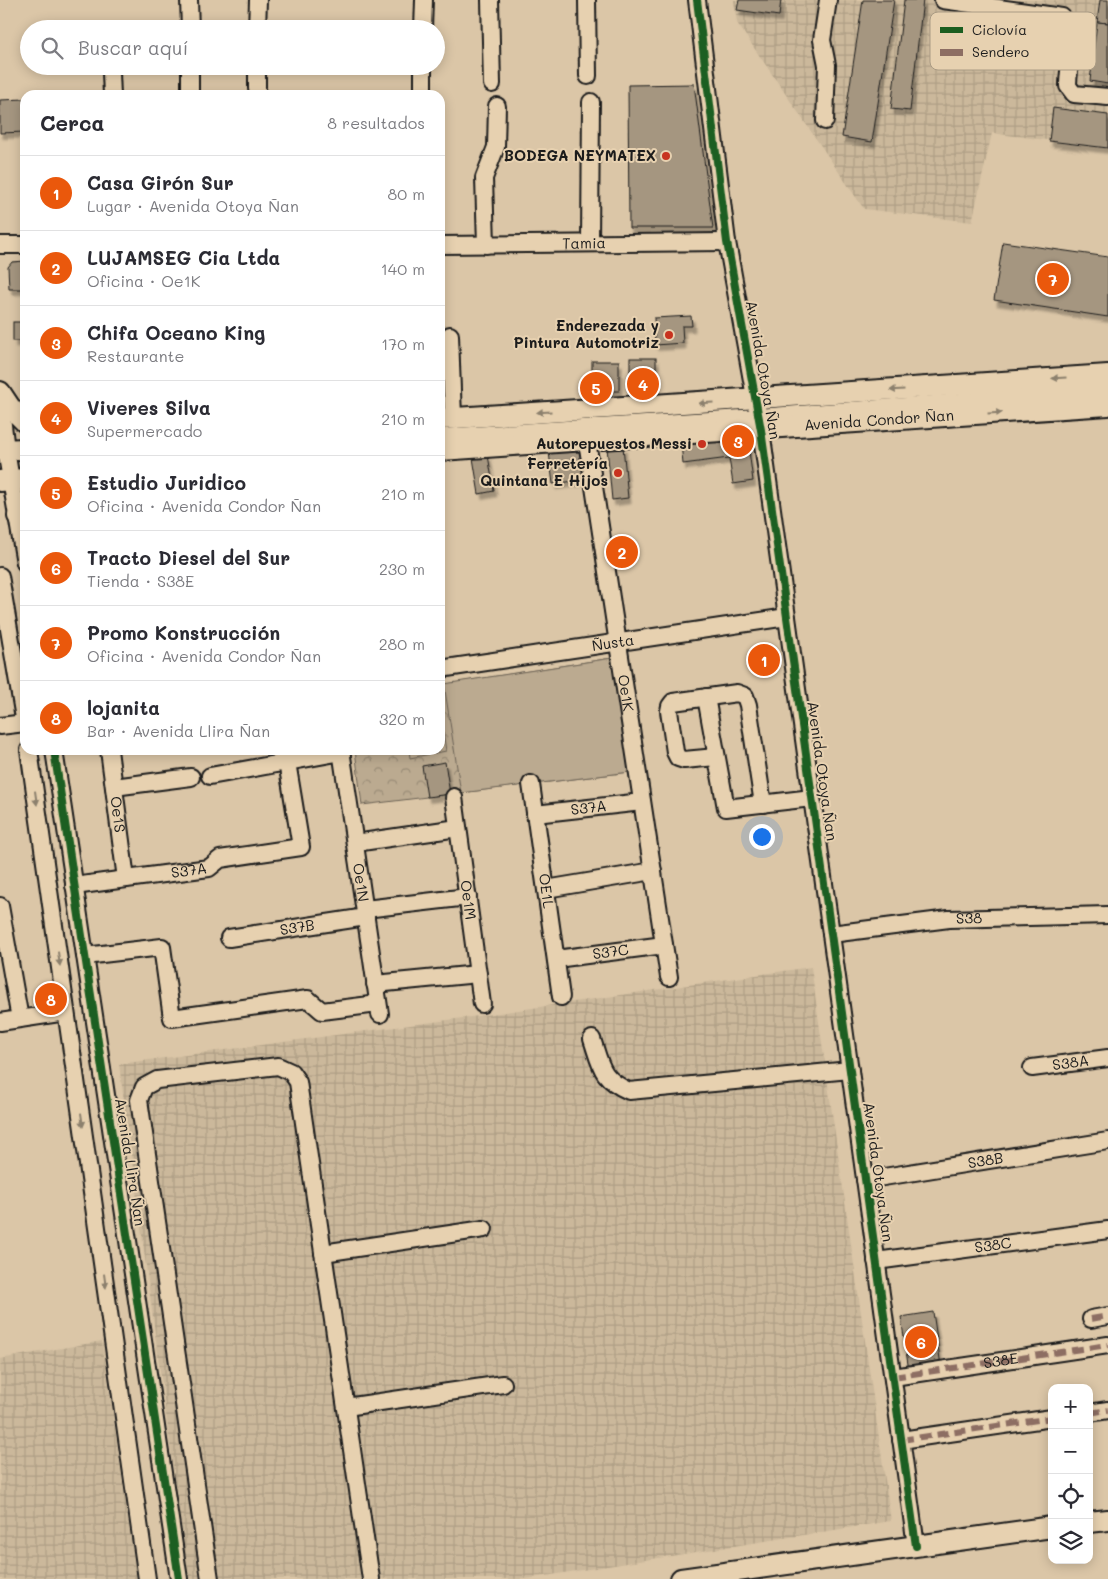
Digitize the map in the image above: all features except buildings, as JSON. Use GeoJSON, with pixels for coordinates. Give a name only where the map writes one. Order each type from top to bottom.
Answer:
{"type":"FeatureCollection","features":[{"type":"Feature","properties":{"kind":"main road","name":"Avenida Condor Ñan"},"geometry":{"type":"LineString","coordinates":[[445,450],[587,442],[758,416],[1108,375]]}},
{"type":"Feature","properties":{"kind":"main road"},"geometry":{"type":"LineString","coordinates":[[0,392],[10,407],[20,417]]}},
{"type":"Feature","properties":{"kind":"main road","name":"Avenida Condor Ñan"},"geometry":{"type":"LineString","coordinates":[[446,418],[758,416],[1108,405]]}},
{"type":"Feature","properties":{"kind":"main road"},"geometry":{"type":"LineString","coordinates":[[1093,1522],[1108,1520]]}},
{"type":"Feature","properties":{"kind":"main road"},"geometry":{"type":"LineString","coordinates":[[681,1579],[1048,1528]]}},
{"type":"Feature","properties":{"kind":"street"},"geometry":{"type":"LineString","coordinates":[[190,0],[190,20]]}},
{"type":"Feature","properties":{"kind":"street"},"geometry":{"type":"LineString","coordinates":[[257,20],[258,0]]}},
{"type":"Feature","properties":{"kind":"street"},"geometry":{"type":"LineString","coordinates":[[423,20],[424,0]]}},
{"type":"Feature","properties":{"kind":"street"},"geometry":{"type":"LineString","coordinates":[[490,0],[492,84]]}},
{"type":"Feature","properties":{"kind":"street"},"geometry":{"type":"LineString","coordinates":[[587,0],[588,76]]}},
{"type":"Feature","properties":{"kind":"street","name":"Avenida Otoya Ñan"},"geometry":{"type":"LineString","coordinates":[[697,0],[727,242],[758,416],[916,1546]]}},
{"type":"Feature","properties":{"kind":"street"},"geometry":{"type":"LineString","coordinates":[[825,121],[827,65],[822,40],[828,0]]}},
{"type":"Feature","properties":{"kind":"street"},"geometry":{"type":"LineString","coordinates":[[943,0],[1027,12]]}},
{"type":"Feature","properties":{"kind":"street"},"geometry":{"type":"LineString","coordinates":[[1069,70],[1068,86],[1074,94],[1108,97]]}},
{"type":"Feature","properties":{"kind":"street"},"geometry":{"type":"LineString","coordinates":[[111,75],[112,90]]}},
{"type":"Feature","properties":{"kind":"street"},"geometry":{"type":"LineString","coordinates":[[190,75],[190,90]]}},
{"type":"Feature","properties":{"kind":"street"},"geometry":{"type":"LineString","coordinates":[[257,75],[257,89]]}},
{"type":"Feature","properties":{"kind":"street"},"geometry":{"type":"LineString","coordinates":[[423,75],[423,90]]}},
{"type":"Feature","properties":{"kind":"street"},"geometry":{"type":"LineString","coordinates":[[590,244],[591,102]]}},
{"type":"Feature","properties":{"kind":"street"},"geometry":{"type":"LineString","coordinates":[[486,244],[484,178],[496,147],[496,106]]}},
{"type":"Feature","properties":{"kind":"street","name":"Tamia"},"geometry":{"type":"LineString","coordinates":[[445,245],[727,242]]}},
{"type":"Feature","properties":{"kind":"street"},"geometry":{"type":"LineString","coordinates":[[0,246],[20,246]]}},
{"type":"Feature","properties":{"kind":"street"},"geometry":{"type":"LineString","coordinates":[[446,418],[450,335]]}},
{"type":"Feature","properties":{"kind":"street"},"geometry":{"type":"LineString","coordinates":[[445,437],[1108,390]]}},
{"type":"Feature","properties":{"kind":"street"},"geometry":{"type":"LineString","coordinates":[[0,400],[10,466],[20,505]]}},
{"type":"Feature","properties":{"kind":"street","name":"Oe1K"},"geometry":{"type":"LineString","coordinates":[[587,442],[653,871],[668,949],[669,978]]}},
{"type":"Feature","properties":{"kind":"street"},"geometry":{"type":"LineString","coordinates":[[0,576],[20,694]]}},
{"type":"Feature","properties":{"kind":"street","name":"Ñusta"},"geometry":{"type":"LineString","coordinates":[[445,668],[787,617]]}},
{"type":"Feature","properties":{"kind":"street"},"geometry":{"type":"LineString","coordinates":[[716,757],[684,760],[678,758],[675,752],[670,706],[674,702],[737,693],[744,696],[748,705],[763,804]]}},
{"type":"Feature","properties":{"kind":"street"},"geometry":{"type":"LineString","coordinates":[[706,698],[726,808],[812,798]]}},
{"type":"Feature","properties":{"kind":"street"},"geometry":{"type":"LineString","coordinates":[[0,726],[20,724]]}},
{"type":"Feature","properties":{"kind":"street"},"geometry":{"type":"LineString","coordinates":[[30,755],[147,1579]]}},
{"type":"Feature","properties":{"kind":"street","name":"Avenida Llira Ñan"},"geometry":{"type":"LineString","coordinates":[[55,755],[179,1579]]}},
{"type":"Feature","properties":{"kind":"street","name":"Oe1S"},"geometry":{"type":"LineString","coordinates":[[110,755],[126,879]]}},
{"type":"Feature","properties":{"kind":"street"},"geometry":{"type":"LineString","coordinates":[[210,776],[321,755]]}},
{"type":"Feature","properties":{"kind":"street","name":"Oe1N"},"geometry":{"type":"LineString","coordinates":[[85,956],[162,947],[172,1018],[308,999],[322,1011],[379,1009],[342,755]]}},
{"type":"Feature","properties":{"kind":"street","name":"S37A"},"geometry":{"type":"LineString","coordinates":[[74,886],[209,868],[220,859],[301,847],[287,762]]}},
{"type":"Feature","properties":{"kind":"street"},"geometry":{"type":"LineString","coordinates":[[114,787],[191,777]]}},
{"type":"Feature","properties":{"kind":"street","name":"OE1L"},"geometry":{"type":"LineString","coordinates":[[531,784],[561,997]]}},
{"type":"Feature","properties":{"kind":"street","name":"Oe1M"},"geometry":{"type":"LineString","coordinates":[[454,797],[482,1004]]}},
{"type":"Feature","properties":{"kind":"street","name":"S37A"},"geometry":{"type":"LineString","coordinates":[[535,814],[642,802]]}},
{"type":"Feature","properties":{"kind":"street"},"geometry":{"type":"LineString","coordinates":[[355,843],[458,828]]}},
{"type":"Feature","properties":{"kind":"street"},"geometry":{"type":"LineString","coordinates":[[546,889],[653,871]]}},
{"type":"Feature","properties":{"kind":"street","name":"S37B"},"geometry":{"type":"LineString","coordinates":[[229,938],[365,913],[468,897]]}},
{"type":"Feature","properties":{"kind":"street"},"geometry":{"type":"LineString","coordinates":[[0,906],[20,1019]]}},
{"type":"Feature","properties":{"kind":"street","name":"S38"},"geometry":{"type":"LineString","coordinates":[[831,934],[949,920],[1108,915]]}},
{"type":"Feature","properties":{"kind":"street","name":"S37C"},"geometry":{"type":"LineString","coordinates":[[556,960],[668,949]]}},
{"type":"Feature","properties":{"kind":"street"},"geometry":{"type":"LineString","coordinates":[[375,984],[478,974]]}},
{"type":"Feature","properties":{"kind":"street"},"geometry":{"type":"LineString","coordinates":[[0,1022],[66,1012]]}},
{"type":"Feature","properties":{"kind":"street"},"geometry":{"type":"LineString","coordinates":[[592,1039],[603,1071],[612,1084],[629,1091],[850,1070]]}},
{"type":"Feature","properties":{"kind":"street","name":"S38A"},"geometry":{"type":"LineString","coordinates":[[1032,1068],[1108,1058]]}},
{"type":"Feature","properties":{"kind":"street"},"geometry":{"type":"LineString","coordinates":[[210,1579],[140,1100],[144,1087],[157,1080],[278,1066],[291,1072],[298,1082],[371,1579]]}},
{"type":"Feature","properties":{"kind":"street","name":"S38B"},"geometry":{"type":"LineString","coordinates":[[865,1180],[1108,1141]]}},
{"type":"Feature","properties":{"kind":"street"},"geometry":{"type":"LineString","coordinates":[[323,1253],[484,1229]]}},
{"type":"Feature","properties":{"kind":"street","name":"S38C"},"geometry":{"type":"LineString","coordinates":[[876,1261],[1108,1230]]}},
{"type":"Feature","properties":{"kind":"street"},"geometry":{"type":"LineString","coordinates":[[1091,1319],[1108,1316]]}},
{"type":"Feature","properties":{"kind":"street","name":"S38E"},"geometry":{"type":"LineString","coordinates":[[892,1377],[1108,1345]]}},
{"type":"Feature","properties":{"kind":"street"},"geometry":{"type":"LineString","coordinates":[[346,1407],[503,1384]]}},
{"type":"Feature","properties":{"kind":"street"},"geometry":{"type":"LineString","coordinates":[[1093,1412],[1108,1410]]}},
{"type":"Feature","properties":{"kind":"street"},"geometry":{"type":"LineString","coordinates":[[902,1440],[1048,1419]]}},
{"type":"Feature","properties":{"kind":"shaded area"},"geometry":{"type":"Polygon","coordinates":[[[734,0],[1108,0],[1108,148],[992,133],[972,222],[864,209],[737,23],[734,0]]]}},
{"type":"Feature","properties":{"kind":"shaded area"},"geometry":{"type":"Polygon","coordinates":[[[811,967],[891,1521],[526,1579],[188,1579],[119,1064],[478,1016],[811,967]]]}},
{"type":"Feature","properties":{"kind":"shaded area"},"geometry":{"type":"Polygon","coordinates":[[[102,1341],[137,1579],[0,1579],[0,1359],[102,1341]]]}},
{"type":"Feature","properties":{"kind":"green space"},"geometry":{"type":"Polygon","coordinates":[[[612,658],[630,772],[362,805],[356,755],[445,755],[445,684],[612,658]]]}},
{"type":"Feature","properties":{"kind":"green space"},"geometry":{"type":"Polygon","coordinates":[[[612,658],[630,772],[461,793],[445,684],[612,658]]]}},
{"type":"Feature","properties":{"kind":"green space"},"geometry":{"type":"Polygon","coordinates":[[[410,755],[425,755],[410,758],[410,755]]]}},
{"type":"Feature","properties":{"kind":"marked path"},"geometry":{"type":"LineString","coordinates":[[1091,1319],[1108,1316]]}},
{"type":"Feature","properties":{"kind":"marked path"},"geometry":{"type":"LineString","coordinates":[[893,1377],[1108,1345]]}},
{"type":"Feature","properties":{"kind":"marked path"},"geometry":{"type":"LineString","coordinates":[[1093,1412],[1108,1410]]}},
{"type":"Feature","properties":{"kind":"marked path"},"geometry":{"type":"LineString","coordinates":[[901,1440],[1048,1419]]}},
{"type":"Feature","properties":{"kind":"cycle path"},"geometry":{"type":"LineString","coordinates":[[697,0],[727,242],[761,430],[916,1546]]}},
{"type":"Feature","properties":{"kind":"cycle path"},"geometry":{"type":"LineString","coordinates":[[55,755],[179,1579]]}},
{"type":"Feature","properties":{"kind":"place","name":"BODEGA NEYMATEX"},"geometry":{"type":"Point","coordinates":[666,156]}},
{"type":"Feature","properties":{"kind":"place","name":"Promo Konstrucción"},"geometry":{"type":"Point","coordinates":[1053,279]}},
{"type":"Feature","properties":{"kind":"place","name":"Enderezada y Pintura Automotriz"},"geometry":{"type":"Point","coordinates":[669,335]}},
{"type":"Feature","properties":{"kind":"place","name":"Viveres Silva"},"geometry":{"type":"Point","coordinates":[643,384]}},
{"type":"Feature","properties":{"kind":"place","name":"Estudio Juridico"},"geometry":{"type":"Point","coordinates":[596,388]}},
{"type":"Feature","properties":{"kind":"place","name":"Chifa Oceano King"},"geometry":{"type":"Point","coordinates":[738,441]}},
{"type":"Feature","properties":{"kind":"place","name":"Autorepuestos Messi"},"geometry":{"type":"Point","coordinates":[702,444]}},
{"type":"Feature","properties":{"kind":"place","name":"Ferretería Quintana E Hijos"},"geometry":{"type":"Point","coordinates":[618,473]}},
{"type":"Feature","properties":{"kind":"place","name":"LUJAMSEG Cia Ltda"},"geometry":{"type":"Point","coordinates":[622,552]}},
{"type":"Feature","properties":{"kind":"place","name":"Casa Girón Sur"},"geometry":{"type":"Point","coordinates":[764,660]}},
{"type":"Feature","properties":{"kind":"place","name":"lojanita"},"geometry":{"type":"Point","coordinates":[51,999]}},
{"type":"Feature","properties":{"kind":"place","name":"Tracto Diesel del Sur"},"geometry":{"type":"Point","coordinates":[921,1342]}}]}
